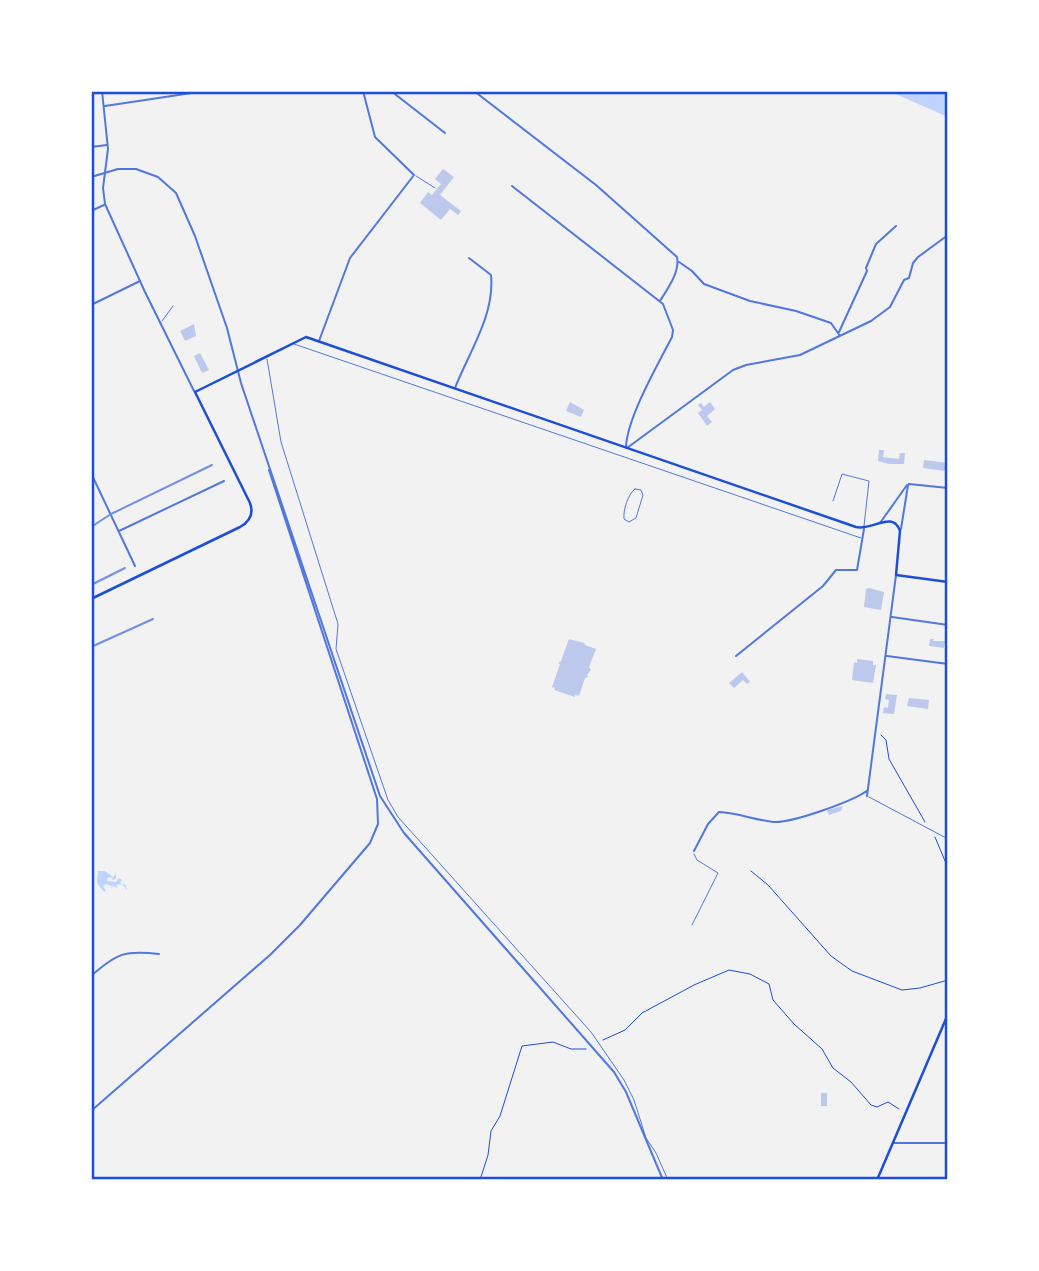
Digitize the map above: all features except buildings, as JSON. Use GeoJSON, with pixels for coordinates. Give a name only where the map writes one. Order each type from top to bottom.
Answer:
{"type":"FeatureCollection","features":[{"type":"Feature","properties":{"kind":"main road"},"geometry":{"type":"LineString","coordinates":[[91,599],[240,527],[249,520],[250,503],[195,393],[306,337],[863,529],[888,521],[895,523],[900,527],[901,534],[896,575],[948,582]]}},
{"type":"Feature","properties":{"kind":"main road"},"geometry":{"type":"LineString","coordinates":[[877,1180],[948,1014]]}},
{"type":"Feature","properties":{"kind":"street"},"geometry":{"type":"LineString","coordinates":[[102,91],[108,145],[104,204],[195,393]]}},
{"type":"Feature","properties":{"kind":"street"},"geometry":{"type":"LineString","coordinates":[[104,106],[205,91]]}},
{"type":"Feature","properties":{"kind":"street"},"geometry":{"type":"LineString","coordinates":[[363,91],[375,137],[414,175],[435,188]]}},
{"type":"Feature","properties":{"kind":"street"},"geometry":{"type":"LineString","coordinates":[[391,91],[445,133]]}},
{"type":"Feature","properties":{"kind":"street"},"geometry":{"type":"LineString","coordinates":[[474,91],[596,186],[704,284],[750,301],[799,312],[831,323],[839,334]]}},
{"type":"Feature","properties":{"kind":"street"},"geometry":{"type":"LineString","coordinates":[[91,147],[108,145]]}},
{"type":"Feature","properties":{"kind":"street"},"geometry":{"type":"LineString","coordinates":[[91,177],[118,169],[140,170],[164,181],[178,196],[225,322],[241,383],[374,782],[390,814],[592,1046],[623,1086],[663,1180]]}},
{"type":"Feature","properties":{"kind":"street"},"geometry":{"type":"LineString","coordinates":[[319,342],[350,258],[414,175]]}},
{"type":"Feature","properties":{"kind":"street"},"geometry":{"type":"LineString","coordinates":[[512,186],[663,304],[673,337],[648,383],[628,435],[626,448]]}},
{"type":"Feature","properties":{"kind":"street"},"geometry":{"type":"LineString","coordinates":[[91,211],[104,204]]}},
{"type":"Feature","properties":{"kind":"street"},"geometry":{"type":"LineString","coordinates":[[839,334],[857,297],[876,244],[896,226]]}},
{"type":"Feature","properties":{"kind":"street"},"geometry":{"type":"LineString","coordinates":[[626,448],[733,370],[746,365],[788,359],[885,312],[904,280],[909,278],[913,263],[948,235]]}},
{"type":"Feature","properties":{"kind":"street"},"geometry":{"type":"LineString","coordinates":[[455,389],[484,323],[492,288],[491,275],[469,258]]}},
{"type":"Feature","properties":{"kind":"street"},"geometry":{"type":"LineString","coordinates":[[660,302],[678,261]]}},
{"type":"Feature","properties":{"kind":"street"},"geometry":{"type":"LineString","coordinates":[[91,305],[141,280]]}},
{"type":"Feature","properties":{"kind":"street"},"geometry":{"type":"LineString","coordinates":[[160,323],[173,306]]}},
{"type":"Feature","properties":{"kind":"street"},"geometry":{"type":"LineString","coordinates":[[294,344],[862,538]]}},
{"type":"Feature","properties":{"kind":"street"},"geometry":{"type":"LineString","coordinates":[[267,359],[281,442],[338,624],[337,651],[388,800],[398,817],[599,1042],[624,1080],[638,1110],[646,1138],[656,1153],[667,1180]]}},
{"type":"Feature","properties":{"kind":"street"},"geometry":{"type":"LineString","coordinates":[[91,1111],[280,945],[365,850],[376,831],[379,811],[377,799],[269,470]]}},
{"type":"Feature","properties":{"kind":"street"},"geometry":{"type":"LineString","coordinates":[[91,473],[135,566]]}},
{"type":"Feature","properties":{"kind":"street"},"geometry":{"type":"LineString","coordinates":[[736,656],[823,586],[835,570],[857,570],[869,481],[842,474],[832,501]]}},
{"type":"Feature","properties":{"kind":"street"},"geometry":{"type":"LineString","coordinates":[[120,531],[224,481]]}},
{"type":"Feature","properties":{"kind":"street"},"geometry":{"type":"LineString","coordinates":[[908,485],[948,488]]}},
{"type":"Feature","properties":{"kind":"street"},"geometry":{"type":"LineString","coordinates":[[880,523],[908,485]]}},
{"type":"Feature","properties":{"kind":"street"},"geometry":{"type":"LineString","coordinates":[[901,534],[908,485]]}},
{"type":"Feature","properties":{"kind":"street"},"geometry":{"type":"LineString","coordinates":[[635,489],[641,490],[643,495],[636,518],[629,522],[624,519],[623,514],[631,492],[635,489]]}},
{"type":"Feature","properties":{"kind":"street"},"geometry":{"type":"LineString","coordinates":[[278,492],[286,524]]}},
{"type":"Feature","properties":{"kind":"street"},"geometry":{"type":"LineString","coordinates":[[896,575],[867,796],[948,839]]}},
{"type":"Feature","properties":{"kind":"street"},"geometry":{"type":"LineString","coordinates":[[891,617],[948,625]]}},
{"type":"Feature","properties":{"kind":"street"},"geometry":{"type":"LineString","coordinates":[[886,656],[948,664]]}},
{"type":"Feature","properties":{"kind":"street"},"geometry":{"type":"LineString","coordinates":[[692,925],[718,873],[697,860],[694,851],[708,824],[719,813],[782,822],[857,797],[868,789]]}},
{"type":"Feature","properties":{"kind":"street"},"geometry":{"type":"LineString","coordinates":[[91,976],[121,953],[135,951],[159,954]]}},
{"type":"Feature","properties":{"kind":"street"},"geometry":{"type":"LineString","coordinates":[[893,1143],[948,1143]]}},
{"type":"Feature","properties":{"kind":"path"},"geometry":{"type":"LineString","coordinates":[[881,735],[886,740],[886,751],[893,767],[931,830],[948,868]]}},
{"type":"Feature","properties":{"kind":"path"},"geometry":{"type":"LineString","coordinates":[[751,872],[768,885],[833,958],[852,971],[905,990],[948,980]]}},
{"type":"Feature","properties":{"kind":"path"},"geometry":{"type":"LineString","coordinates":[[599,1042],[625,1030],[642,1013],[694,985],[729,970],[750,974],[769,984],[773,1000],[794,1024],[822,1049],[833,1068],[851,1082],[872,1105],[877,1107],[888,1102],[899,1109]]}},
{"type":"Feature","properties":{"kind":"path"},"geometry":{"type":"LineString","coordinates":[[480,1180],[488,1156],[491,1130],[499,1116],[522,1046],[553,1042],[571,1049],[592,1046]]}},
{"type":"Feature","properties":{"kind":"water"},"geometry":{"type":"Polygon","coordinates":[[[889,91],[948,91],[948,117],[891,92],[889,91]]]}},
{"type":"Feature","properties":{"kind":"water"},"geometry":{"type":"Polygon","coordinates":[[[98,871],[105,871],[113,877],[116,874],[116,879],[108,877],[107,881],[116,882],[119,878],[127,890],[122,884],[111,889],[112,886],[106,884],[103,886],[106,891],[104,892],[97,883],[98,871]]]}},
{"type":"Feature","properties":{"kind":"railway"},"geometry":{"type":"LineString","coordinates":[[91,527],[111,514],[212,465]]}},
{"type":"Feature","properties":{"kind":"railway"},"geometry":{"type":"LineString","coordinates":[[91,585],[125,568]]}},
{"type":"Feature","properties":{"kind":"railway"},"geometry":{"type":"LineString","coordinates":[[91,647],[153,619]]}}]}
